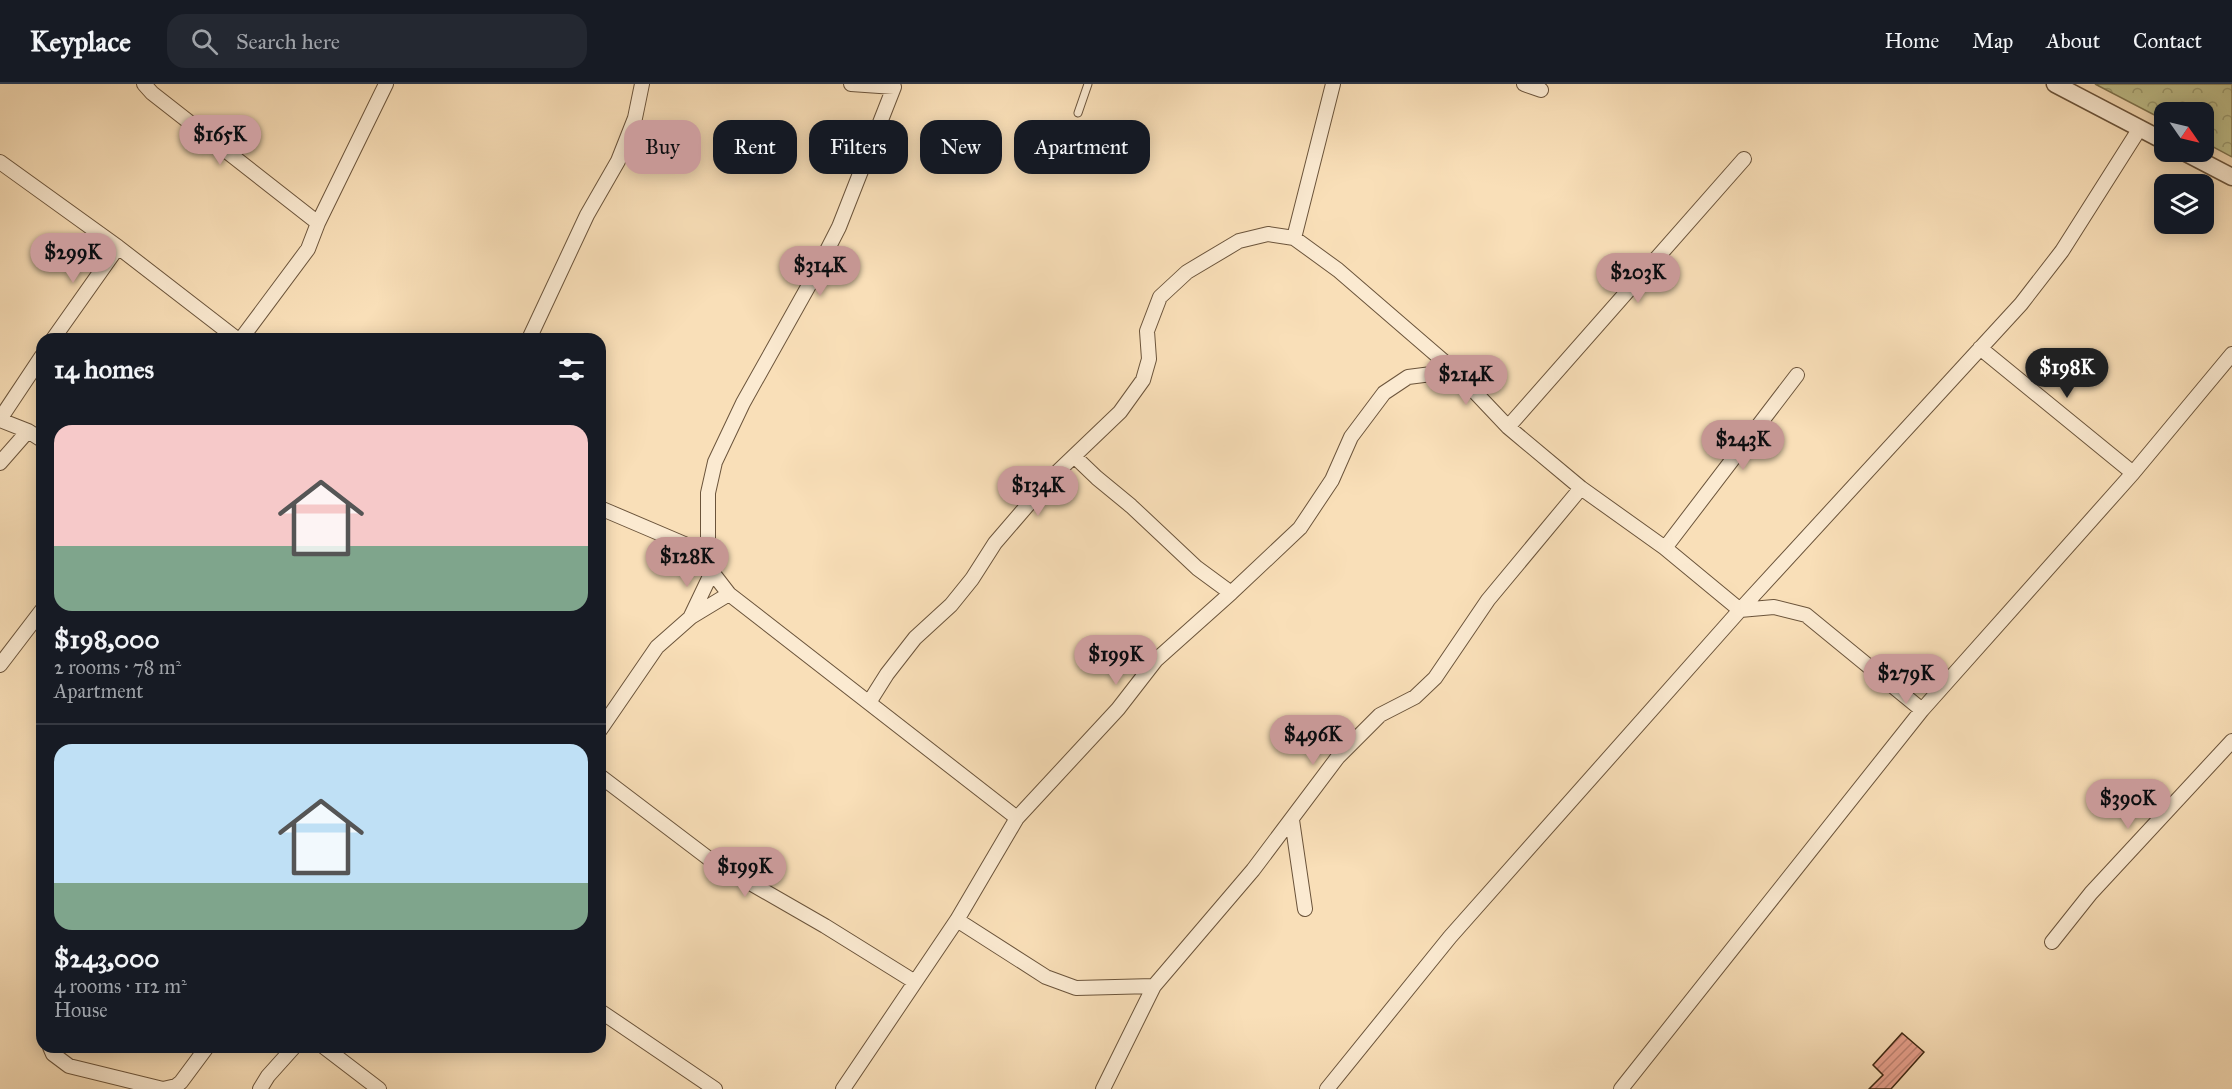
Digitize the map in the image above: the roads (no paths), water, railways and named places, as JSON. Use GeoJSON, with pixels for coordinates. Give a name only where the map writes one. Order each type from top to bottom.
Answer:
{"type":"FeatureCollection","features":[{"type":"Feature","properties":{"kind":"street"},"geometry":{"type":"LineString","coordinates":[[144,84],[152,93],[318,223]]}},
{"type":"Feature","properties":{"kind":"street"},"geometry":{"type":"LineString","coordinates":[[244,333],[308,249],[318,223],[387,84]]}},
{"type":"Feature","properties":{"kind":"street"},"geometry":{"type":"LineString","coordinates":[[532,333],[587,215],[618,161],[635,117],[642,84]]}},
{"type":"Feature","properties":{"kind":"street"},"geometry":{"type":"LineString","coordinates":[[851,84],[894,86],[839,226],[813,278],[743,403],[715,462],[708,494],[708,554],[712,572],[729,594],[1017,818]]}},
{"type":"Feature","properties":{"kind":"street"},"geometry":{"type":"LineString","coordinates":[[1294,238],[1333,84]]}},
{"type":"Feature","properties":{"kind":"street"},"geometry":{"type":"LineString","coordinates":[[1524,84],[1541,90]]}},
{"type":"Feature","properties":{"kind":"street"},"geometry":{"type":"LineString","coordinates":[[2055,84],[2154,136]]}},
{"type":"Feature","properties":{"kind":"street"},"geometry":{"type":"LineString","coordinates":[[1327,1089],[1450,937],[1740,610],[2021,304],[2062,251],[2140,128]]}},
{"type":"Feature","properties":{"kind":"street"},"geometry":{"type":"LineString","coordinates":[[1508,427],[1744,159]]}},
{"type":"Feature","properties":{"kind":"street"},"geometry":{"type":"LineString","coordinates":[[2203,162],[2232,177]]}},
{"type":"Feature","properties":{"kind":"street"},"geometry":{"type":"LineString","coordinates":[[2,169],[118,247],[231,333]]}},
{"type":"Feature","properties":{"kind":"street"},"geometry":{"type":"LineString","coordinates":[[870,702],[887,674],[915,638],[951,605],[972,579],[995,543],[1050,478],[1120,412],[1143,381],[1149,359],[1147,331],[1160,297],[1187,272],[1239,241],[1268,234],[1294,238],[1338,270],[1455,371],[1508,427],[1581,488],[1665,548],[1740,610],[1774,607],[1806,615],[1922,710]]}},
{"type":"Feature","properties":{"kind":"street"},"geometry":{"type":"LineString","coordinates":[[57,333],[118,247]]}},
{"type":"Feature","properties":{"kind":"street"},"geometry":{"type":"LineString","coordinates":[[1980,348],[2133,473]]}},
{"type":"Feature","properties":{"kind":"street"},"geometry":{"type":"LineString","coordinates":[[1621,1089],[1922,710],[2133,473],[2232,354]]}},
{"type":"Feature","properties":{"kind":"street"},"geometry":{"type":"LineString","coordinates":[[36,365],[0,419],[36,436]]}},
{"type":"Feature","properties":{"kind":"street"},"geometry":{"type":"LineString","coordinates":[[843,1089],[957,920],[1017,818],[1118,709],[1156,660],[1300,528],[1332,480],[1352,437],[1384,393],[1408,377],[1455,371]]}},
{"type":"Feature","properties":{"kind":"street"},"geometry":{"type":"LineString","coordinates":[[1665,548],[1797,375]]}},
{"type":"Feature","properties":{"kind":"street"},"geometry":{"type":"LineString","coordinates":[[0,463],[28,431]]}},
{"type":"Feature","properties":{"kind":"street"},"geometry":{"type":"LineString","coordinates":[[1074,456],[1197,568],[1231,593]]}},
{"type":"Feature","properties":{"kind":"street"},"geometry":{"type":"LineString","coordinates":[[1103,1089],[1154,986],[1253,870],[1338,758],[1380,715],[1415,697],[1435,678],[1466,636],[1488,600],[1581,488]]}},
{"type":"Feature","properties":{"kind":"street"},"geometry":{"type":"LineString","coordinates":[[606,511],[708,554]]}},
{"type":"Feature","properties":{"kind":"street"},"geometry":{"type":"LineString","coordinates":[[691,617],[712,572]]}},
{"type":"Feature","properties":{"kind":"street"},"geometry":{"type":"LineString","coordinates":[[606,720],[657,648],[691,617],[729,594]]}},
{"type":"Feature","properties":{"kind":"street"},"geometry":{"type":"LineString","coordinates":[[0,665],[36,618]]}},
{"type":"Feature","properties":{"kind":"street"},"geometry":{"type":"LineString","coordinates":[[2052,942],[2091,893],[2232,741]]}},
{"type":"Feature","properties":{"kind":"street"},"geometry":{"type":"LineString","coordinates":[[606,781],[712,861],[915,982]]}},
{"type":"Feature","properties":{"kind":"street"},"geometry":{"type":"LineString","coordinates":[[1292,820],[1305,909]]}},
{"type":"Feature","properties":{"kind":"street"},"geometry":{"type":"LineString","coordinates":[[957,920],[1046,977],[1076,987],[1154,986]]}},
{"type":"Feature","properties":{"kind":"street"},"geometry":{"type":"LineString","coordinates":[[606,1015],[715,1089]]}},
{"type":"Feature","properties":{"kind":"street"},"geometry":{"type":"LineString","coordinates":[[53,1053],[69,1066],[163,1089],[176,1086],[181,1082],[203,1053]]}},
{"type":"Feature","properties":{"kind":"street"},"geometry":{"type":"LineString","coordinates":[[260,1089],[268,1076],[289,1053]]}},
{"type":"Feature","properties":{"kind":"street"},"geometry":{"type":"LineString","coordinates":[[332,1053],[379,1089]]}},
{"type":"Feature","properties":{"kind":"lane"},"geometry":{"type":"LineString","coordinates":[[1078,113],[1088,84]]}}]}
